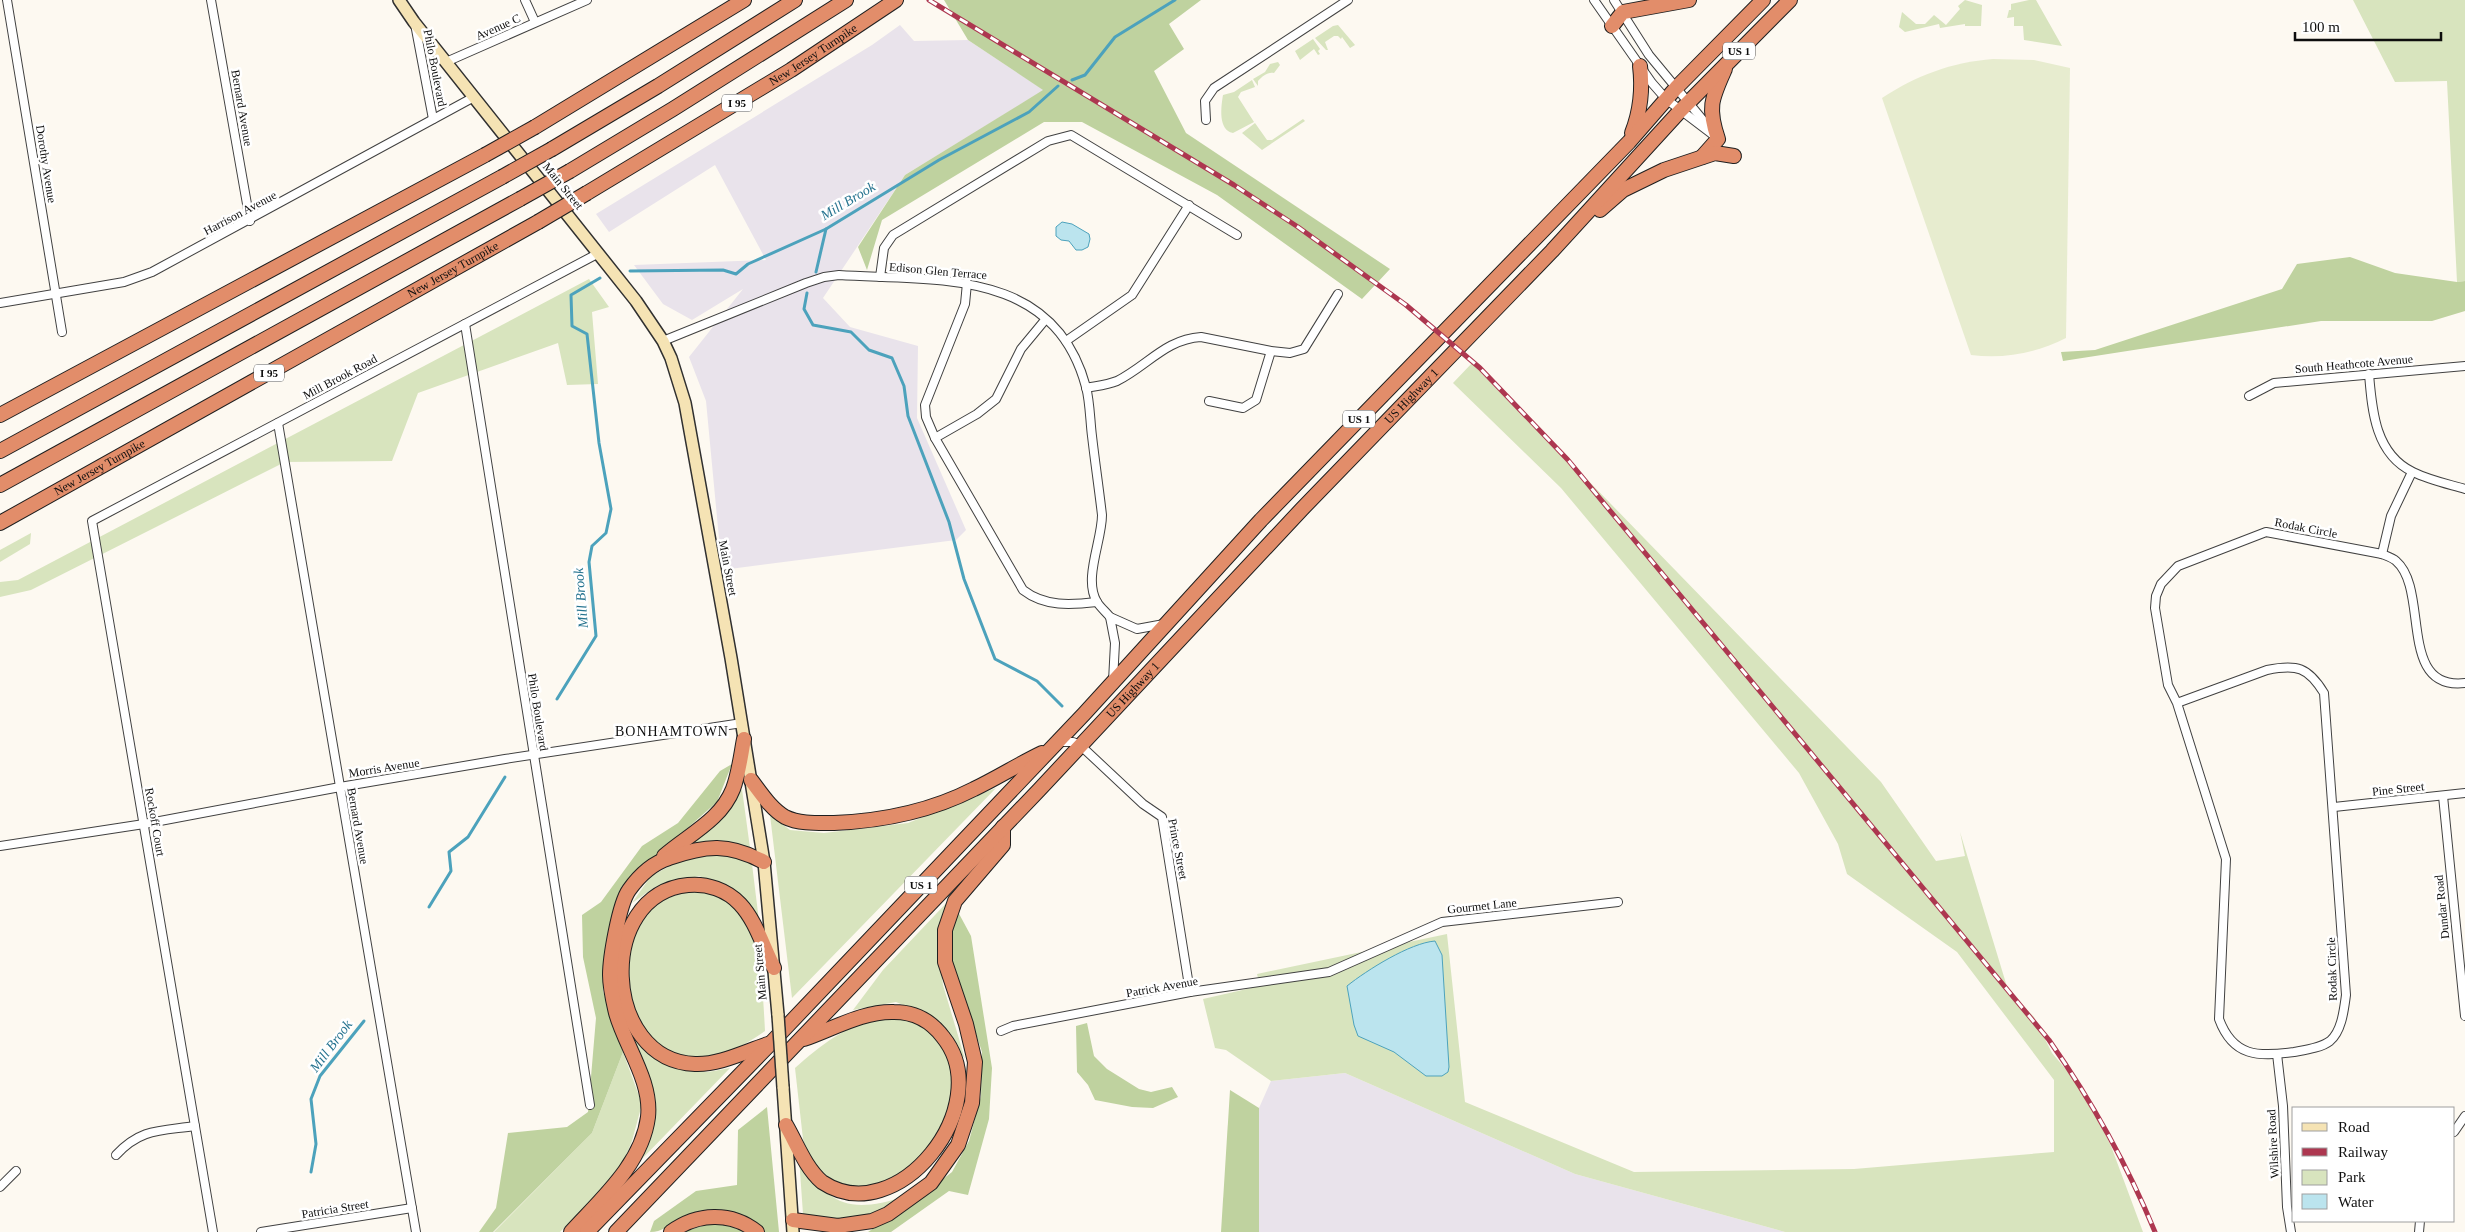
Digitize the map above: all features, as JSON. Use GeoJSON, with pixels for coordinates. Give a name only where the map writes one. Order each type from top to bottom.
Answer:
{"type":"FeatureCollection","features":[{"type":"Feature","properties":{"kind":"highway"},"geometry":{"type":"LineString","coordinates":[[0,415],[485,155],[535,127],[744,0]]}},
{"type":"Feature","properties":{"kind":"highway"},"geometry":{"type":"LineString","coordinates":[[0,451],[552,149],[666,81],[795,0]]}},
{"type":"Feature","properties":{"kind":"highway","name":"I 95"},"geometry":{"type":"LineString","coordinates":[[0,485],[570,171],[673,109],[846,0]]}},
{"type":"Feature","properties":{"kind":"highway","name":"New Jersey Turnpike"},"geometry":{"type":"LineString","coordinates":[[0,524],[538,222],[791,70],[896,0]]}},
{"type":"Feature","properties":{"kind":"highway"},"geometry":{"type":"LineString","coordinates":[[1612,26],[1618,6],[1689,0]]}},
{"type":"Feature","properties":{"kind":"highway","name":"US 1"},"geometry":{"type":"LineString","coordinates":[[586,1232],[771,1043],[1054,746],[1268,512],[1629,142],[1676,88],[1763,0]]}},
{"type":"Feature","properties":{"kind":"highway","name":"US 1"},"geometry":{"type":"LineString","coordinates":[[1684,107],[1790,0]]}},
{"type":"Feature","properties":{"kind":"highway"},"geometry":{"type":"LineString","coordinates":[[1699,160],[1718,138],[1710,110],[1714,94],[1729,61]]}},
{"type":"Feature","properties":{"kind":"highway"},"geometry":{"type":"LineString","coordinates":[[1629,142],[1639,115],[1642,88],[1640,66]]}},
{"type":"Feature","properties":{"kind":"highway","name":"US Highway 1"},"geometry":{"type":"LineString","coordinates":[[1080,745],[1302,508],[1552,251],[1684,107]]}},
{"type":"Feature","properties":{"kind":"highway"},"geometry":{"type":"LineString","coordinates":[[1552,251],[1623,190],[1664,170],[1699,160],[1715,153],[1734,156]]}},
{"type":"Feature","properties":{"kind":"highway"},"geometry":{"type":"LineString","coordinates":[[571,1232],[623,1173],[634,1156],[646,1128],[648,1100],[616,1014],[610,974],[619,919],[628,891],[657,862],[721,810],[733,790],[744,739]]}},
{"type":"Feature","properties":{"kind":"highway","name":"US 1"},"geometry":{"type":"LineString","coordinates":[[616,1232],[1080,745]]}},
{"type":"Feature","properties":{"kind":"highway"},"geometry":{"type":"LineString","coordinates":[[751,780],[777,812],[787,818],[796,821],[824,823],[870,820],[910,812],[953,799],[1054,746]]}},
{"type":"Feature","properties":{"kind":"highway"},"geometry":{"type":"LineString","coordinates":[[855,1232],[902,1205],[931,1183],[951,1158],[969,1117],[974,1090],[975,1062],[966,1024],[945,962],[945,930],[955,901],[1002,845],[1003,827]]}},
{"type":"Feature","properties":{"kind":"highway"},"geometry":{"type":"LineString","coordinates":[[657,862],[691,850],[710,847],[742,852],[764,862]]}},
{"type":"Feature","properties":{"kind":"highway"},"geometry":{"type":"LineString","coordinates":[[771,1043],[722,1060],[703,1064],[679,1062],[659,1053],[642,1039],[630,1015],[624,987],[623,960],[628,932],[636,914],[646,903],[668,889],[693,885],[714,888],[741,905],[754,926],[774,968]]}},
{"type":"Feature","properties":{"kind":"highway"},"geometry":{"type":"LineString","coordinates":[[786,1125],[809,1168],[830,1188],[849,1197],[860,1199],[877,1198],[901,1188],[928,1164],[950,1127],[959,1097],[958,1068],[949,1044],[931,1024],[910,1014],[882,1012],[858,1018],[801,1040]]}},
{"type":"Feature","properties":{"kind":"highway"},"geometry":{"type":"LineString","coordinates":[[671,1232],[692,1220],[712,1216],[735,1220],[758,1232]]}},
{"type":"Feature","properties":{"kind":"highway"},"geometry":{"type":"LineString","coordinates":[[793,1226],[828,1226],[872,1221]]}},
{"type":"Feature","properties":{"kind":"main road","name":"Main Street"},"geometry":{"type":"LineString","coordinates":[[399,0],[414,22],[599,253],[663,341],[672,358],[685,403],[742,723],[764,862],[778,1015],[793,1226]]}},
{"type":"Feature","properties":{"kind":"street","name":"Dorothy Avenue"},"geometry":{"type":"LineString","coordinates":[[7,0],[62,332]]}},
{"type":"Feature","properties":{"kind":"street","name":"Bernard Avenue"},"geometry":{"type":"LineString","coordinates":[[211,0],[250,221]]}},
{"type":"Feature","properties":{"kind":"street"},"geometry":{"type":"LineString","coordinates":[[525,0],[535,22]]}},
{"type":"Feature","properties":{"kind":"street","name":"Avenue C"},"geometry":{"type":"LineString","coordinates":[[446,62],[587,0]]}},
{"type":"Feature","properties":{"kind":"street"},"geometry":{"type":"LineString","coordinates":[[1206,120],[1205,101],[1214,88],[1348,0]]}},
{"type":"Feature","properties":{"kind":"street"},"geometry":{"type":"LineString","coordinates":[[1594,0],[1640,66],[1666,99],[1684,107],[1718,138]]}},
{"type":"Feature","properties":{"kind":"street"},"geometry":{"type":"LineString","coordinates":[[1618,6],[1649,55],[1676,88],[1684,107],[1718,138]]}},
{"type":"Feature","properties":{"kind":"street","name":"Philo Boulevard"},"geometry":{"type":"LineString","coordinates":[[414,22],[433,119]]}},
{"type":"Feature","properties":{"kind":"street","name":"Harrison Avenue"},"geometry":{"type":"LineString","coordinates":[[0,302],[138,278],[250,221],[474,97]]}},
{"type":"Feature","properties":{"kind":"street"},"geometry":{"type":"LineString","coordinates":[[880,277],[884,248],[893,235],[1048,141],[1071,135],[1079,138],[1237,235]]}},
{"type":"Feature","properties":{"kind":"street"},"geometry":{"type":"LineString","coordinates":[[1066,342],[1132,295],[1188,205]]}},
{"type":"Feature","properties":{"kind":"street","name":"Mill Brook Road"},"geometry":{"type":"LineString","coordinates":[[92,521],[599,253]]}},
{"type":"Feature","properties":{"kind":"street","name":"Edison Glen Terrace"},"geometry":{"type":"LineString","coordinates":[[663,341],[824,277],[839,275],[967,283],[992,288],[1031,306],[1066,342],[1086,388],[1102,515],[1102,532],[1093,565],[1093,587],[1097,602]]}},
{"type":"Feature","properties":{"kind":"street"},"geometry":{"type":"LineString","coordinates":[[967,283],[965,304],[925,405],[926,417],[935,438],[1023,590],[1030,595],[1049,602],[1067,604],[1097,602],[1110,617],[1137,629],[1151,628],[1168,623]]}},
{"type":"Feature","properties":{"kind":"street"},"geometry":{"type":"LineString","coordinates":[[1086,388],[1117,380],[1165,348],[1190,338],[1212,339],[1290,353],[1304,349],[1338,294]]}},
{"type":"Feature","properties":{"kind":"street"},"geometry":{"type":"LineString","coordinates":[[935,438],[977,414],[996,399],[1002,392],[1021,349],[1045,320]]}},
{"type":"Feature","properties":{"kind":"street","name":"Philo Boulevard"},"geometry":{"type":"LineString","coordinates":[[465,324],[590,1105]]}},
{"type":"Feature","properties":{"kind":"street"},"geometry":{"type":"LineString","coordinates":[[1209,401],[1243,408],[1256,400],[1271,351]]}},
{"type":"Feature","properties":{"kind":"street","name":"South Heathcote Avenue"},"geometry":{"type":"LineString","coordinates":[[2249,396],[2274,383],[2465,366]]}},
{"type":"Feature","properties":{"kind":"street"},"geometry":{"type":"LineString","coordinates":[[2369,374],[2372,413],[2383,443],[2396,460],[2412,472],[2465,489]]}},
{"type":"Feature","properties":{"kind":"street","name":"Bernard Avenue"},"geometry":{"type":"LineString","coordinates":[[278,423],[416,1232]]}},
{"type":"Feature","properties":{"kind":"street"},"geometry":{"type":"LineString","coordinates":[[2382,554],[2390,516],[2412,472]]}},
{"type":"Feature","properties":{"kind":"street","name":"Rockoff Court"},"geometry":{"type":"LineString","coordinates":[[92,521],[213,1232]]}},
{"type":"Feature","properties":{"kind":"street","name":"Rodak Circle"},"geometry":{"type":"LineString","coordinates":[[2176,703],[2280,667],[2296,668],[2313,676],[2324,693],[2334,807],[2346,995],[2344,1008],[2335,1035],[2329,1042],[2307,1050],[2277,1054],[2254,1054],[2240,1049],[2224,1034],[2219,1020],[2226,859],[2176,703],[2168,685],[2155,608],[2156,596],[2161,584],[2168,574],[2178,566],[2266,532],[2382,554],[2396,561],[2405,573],[2423,660],[2436,676],[2448,682],[2465,683]]}},
{"type":"Feature","properties":{"kind":"street"},"geometry":{"type":"LineString","coordinates":[[1110,617],[1115,643],[1112,682]]}},
{"type":"Feature","properties":{"kind":"street","name":"Morris Avenue"},"geometry":{"type":"LineString","coordinates":[[0,846],[144,824],[340,787],[742,723]]}},
{"type":"Feature","properties":{"kind":"street"},"geometry":{"type":"LineString","coordinates":[[1054,746],[1072,742],[1080,745]]}},
{"type":"Feature","properties":{"kind":"street","name":"Prince Street"},"geometry":{"type":"LineString","coordinates":[[1080,745],[1143,804],[1162,817],[1190,992]]}},
{"type":"Feature","properties":{"kind":"street","name":"Pine Street"},"geometry":{"type":"LineString","coordinates":[[2334,807],[2465,793]]}},
{"type":"Feature","properties":{"kind":"street","name":"Dundar Road"},"geometry":{"type":"LineString","coordinates":[[2442,796],[2465,1016]]}},
{"type":"Feature","properties":{"kind":"street","name":"Gourmet Lane"},"geometry":{"type":"LineString","coordinates":[[1329,972],[1442,922],[1618,902]]}},
{"type":"Feature","properties":{"kind":"street","name":"Patrick Avenue"},"geometry":{"type":"LineString","coordinates":[[1001,1031],[1013,1026],[1190,992],[1329,972]]}},
{"type":"Feature","properties":{"kind":"street","name":"Wilshire Road"},"geometry":{"type":"LineString","coordinates":[[2277,1054],[2290,1167],[2290,1232]]}},
{"type":"Feature","properties":{"kind":"street"},"geometry":{"type":"LineString","coordinates":[[2455,1131],[2465,1116]]}},
{"type":"Feature","properties":{"kind":"street"},"geometry":{"type":"LineString","coordinates":[[116,1155],[128,1142],[141,1135],[195,1126]]}},
{"type":"Feature","properties":{"kind":"street"},"geometry":{"type":"LineString","coordinates":[[0,1187],[16,1171]]}},
{"type":"Feature","properties":{"kind":"street","name":"Patricia Street"},"geometry":{"type":"LineString","coordinates":[[261,1232],[412,1208]]}},
{"type":"Feature","properties":{"kind":"shaded area"},"geometry":{"type":"Polygon","coordinates":[[[900,25],[914,41],[968,40],[1044,90],[905,175],[823,298],[850,327],[918,346],[917,418],[966,530],[956,540],[722,570],[706,401],[689,357],[743,289],[692,320],[663,304],[634,265],[766,260],[715,165],[609,232],[596,214],[872,45],[900,25]]]}},
{"type":"Feature","properties":{"kind":"shaded area"},"geometry":{"type":"Polygon","coordinates":[[[1345,1073],[1575,1174],[1785,1232],[1259,1232],[1259,1108],[1271,1081],[1345,1073]]]}},
{"type":"Feature","properties":{"kind":"green space"},"geometry":{"type":"Polygon","coordinates":[[[944,0],[1201,0],[1169,24],[1184,49],[1154,71],[1186,133],[1390,269],[1362,299],[1217,195],[1082,122],[1044,122],[882,220],[867,270],[858,247],[905,175],[1043,90],[968,40],[944,0]]]}},
{"type":"Feature","properties":{"kind":"green space"},"geometry":{"type":"Polygon","coordinates":[[[1965,0],[1982,5],[1981,26],[1965,26],[1965,24],[1940,28],[1939,24],[1905,32],[1899,27],[1902,12],[1916,24],[1925,24],[1934,15],[1946,25],[1960,9],[1958,6],[1965,0]]]}},
{"type":"Feature","properties":{"kind":"green space"},"geometry":{"type":"Polygon","coordinates":[[[2036,0],[2062,46],[2024,40],[2023,26],[2014,26],[2014,17],[2007,18],[2009,10],[2011,10],[2011,4],[2036,0]]]}},
{"type":"Feature","properties":{"kind":"green space"},"geometry":{"type":"Polygon","coordinates":[[[2353,0],[2465,0],[2465,281],[2457,282],[2447,81],[2395,82],[2353,0]]]}},
{"type":"Feature","properties":{"kind":"green space"},"geometry":{"type":"Polygon","coordinates":[[[1338,25],[1355,45],[1350,48],[1342,37],[1341,39],[1338,36],[1334,36],[1325,42],[1328,50],[1326,50],[1315,38],[1333,26],[1338,25]]]}},
{"type":"Feature","properties":{"kind":"green space"},"geometry":{"type":"Polygon","coordinates":[[[1313,39],[1320,49],[1318,51],[1320,54],[1318,55],[1314,49],[1300,60],[1295,51],[1313,39]]]}},
{"type":"Feature","properties":{"kind":"green space"},"geometry":{"type":"Polygon","coordinates":[[[1993,59],[2034,60],[2070,68],[2066,338],[2043,348],[2020,354],[1984,356],[1971,355],[1882,98],[1907,83],[1934,71],[1963,63],[1993,59]]]}},
{"type":"Feature","properties":{"kind":"green space"},"geometry":{"type":"Polygon","coordinates":[[[1278,62],[1280,65],[1274,73],[1263,76],[1258,81],[1258,86],[1253,79],[1265,72],[1270,64],[1278,62]]]}},
{"type":"Feature","properties":{"kind":"green space"},"geometry":{"type":"Polygon","coordinates":[[[1252,80],[1255,87],[1241,92],[1238,97],[1254,122],[1233,133],[1228,131],[1223,123],[1221,112],[1223,95],[1234,92],[1252,80]]]}},
{"type":"Feature","properties":{"kind":"green space"},"geometry":{"type":"Polygon","coordinates":[[[1303,119],[1305,121],[1262,150],[1242,133],[1255,123],[1267,140],[1272,140],[1303,119]]]}},
{"type":"Feature","properties":{"kind":"green space"},"geometry":{"type":"Polygon","coordinates":[[[2350,257],[2395,273],[2457,282],[2465,281],[2465,311],[2432,321],[2321,321],[2063,361],[2061,352],[2095,350],[2282,289],[2297,264],[2350,257]]]}},
{"type":"Feature","properties":{"kind":"green space"},"geometry":{"type":"Polygon","coordinates":[[[589,279],[609,307],[592,312],[598,384],[567,385],[558,343],[418,393],[392,461],[285,462],[31,590],[0,597],[0,582],[18,580],[589,279]]]}},
{"type":"Feature","properties":{"kind":"green space"},"geometry":{"type":"Polygon","coordinates":[[[1473,362],[1881,782],[1936,861],[1965,856],[1960,832],[2008,990],[2034,1017],[2052,1053],[2086,1093],[2111,1146],[2143,1232],[1785,1232],[1575,1174],[1345,1073],[1271,1081],[1226,1050],[1215,1048],[1203,999],[1260,986],[1257,974],[1447,934],[1465,1102],[1634,1172],[1854,1169],[2054,1152],[2054,1080],[1957,952],[1847,874],[1838,844],[1799,773],[1561,488],[1453,383],[1473,362]]]}},
{"type":"Feature","properties":{"kind":"green space"},"geometry":{"type":"Polygon","coordinates":[[[31,533],[30,544],[0,562],[0,550],[31,533]]]}},
{"type":"Feature","properties":{"kind":"green space"},"geometry":{"type":"Polygon","coordinates":[[[732,764],[717,802],[622,886],[606,942],[603,991],[623,1052],[592,1133],[493,1232],[479,1232],[496,1208],[508,1133],[567,1127],[588,1112],[596,1018],[583,957],[582,915],[601,902],[642,846],[678,823],[720,771],[732,764]]]}},
{"type":"Feature","properties":{"kind":"green space"},"geometry":{"type":"Polygon","coordinates":[[[996,788],[792,998],[770,815],[790,830],[824,833],[908,823],[996,788]]]}},
{"type":"Feature","properties":{"kind":"green space"},"geometry":{"type":"Polygon","coordinates":[[[742,789],[750,848],[717,840],[680,849],[718,821],[742,789]]]}},
{"type":"Feature","properties":{"kind":"green space"},"geometry":{"type":"Polygon","coordinates":[[[731,854],[752,864],[759,921],[734,891],[699,876],[655,887],[632,903],[651,876],[689,856],[731,854]]]}},
{"type":"Feature","properties":{"kind":"green space"},"geometry":{"type":"Polygon","coordinates":[[[688,891],[719,896],[735,906],[744,918],[759,965],[763,1000],[765,1031],[730,1051],[707,1058],[688,1058],[672,1054],[648,1034],[639,1020],[633,1005],[628,971],[634,933],[644,913],[664,899],[688,891]]]}},
{"type":"Feature","properties":{"kind":"green space"},"geometry":{"type":"Polygon","coordinates":[[[953,896],[939,955],[943,985],[965,1059],[935,1018],[896,1002],[853,1010],[883,970],[953,896]]]}},
{"type":"Feature","properties":{"kind":"green space"},"geometry":{"type":"Polygon","coordinates":[[[957,910],[971,936],[992,1068],[989,1119],[968,1195],[949,1191],[891,1232],[868,1232],[915,1201],[952,1172],[969,1141],[981,1096],[982,1052],[950,955],[952,926],[957,910]]]}},
{"type":"Feature","properties":{"kind":"green space"},"geometry":{"type":"Polygon","coordinates":[[[877,1018],[909,1020],[927,1030],[942,1045],[951,1065],[951,1104],[934,1146],[880,1191],[829,1181],[809,1158],[803,1139],[795,1068],[833,1038],[854,1026],[877,1018]]]}},
{"type":"Feature","properties":{"kind":"green space"},"geometry":{"type":"Polygon","coordinates":[[[1087,1023],[1094,1056],[1107,1069],[1139,1089],[1151,1092],[1172,1087],[1178,1097],[1153,1108],[1132,1107],[1095,1100],[1088,1085],[1077,1072],[1076,1026],[1087,1023]]]}},
{"type":"Feature","properties":{"kind":"green space"},"geometry":{"type":"Polygon","coordinates":[[[630,1035],[669,1066],[708,1072],[730,1068],[639,1162],[650,1130],[630,1035]]]}},
{"type":"Feature","properties":{"kind":"green space"},"geometry":{"type":"Polygon","coordinates":[[[623,1052],[642,1104],[632,1141],[619,1172],[560,1232],[494,1232],[592,1133],[623,1052]]]}},
{"type":"Feature","properties":{"kind":"green space"},"geometry":{"type":"Polygon","coordinates":[[[1230,1090],[1259,1108],[1259,1232],[1221,1232],[1230,1090]]]}},
{"type":"Feature","properties":{"kind":"green space"},"geometry":{"type":"Polygon","coordinates":[[[767,1107],[779,1232],[764,1232],[745,1217],[734,1212],[712,1209],[688,1214],[661,1230],[650,1232],[654,1221],[696,1191],[737,1185],[738,1130],[767,1107]]]}},
{"type":"Feature","properties":{"kind":"green space"},"geometry":{"type":"Polygon","coordinates":[[[799,1157],[821,1187],[843,1202],[856,1205],[870,1205],[906,1196],[880,1211],[858,1218],[806,1217],[803,1214],[799,1157]]]}},
{"type":"Feature","properties":{"kind":"green space"},"geometry":{"type":"Polygon","coordinates":[[[711,1223],[731,1226],[743,1232],[684,1232],[711,1223]]]}},
{"type":"Feature","properties":{"kind":"water"},"geometry":{"type":"Polygon","coordinates":[[[1062,222],[1072,224],[1089,234],[1088,247],[1076,250],[1069,241],[1061,240],[1056,236],[1056,227],[1062,222]]]}},
{"type":"Feature","properties":{"kind":"water"},"geometry":{"type":"Polygon","coordinates":[[[1435,941],[1442,955],[1449,1067],[1448,1072],[1442,1076],[1426,1076],[1394,1052],[1358,1036],[1354,1025],[1347,986],[1377,965],[1401,952],[1435,941]]]}},
{"type":"Feature","properties":{"kind":"waterway","name":"Mill Brook"},"geometry":{"type":"LineString","coordinates":[[1072,80],[1085,75],[1115,37],[1175,0]]}},
{"type":"Feature","properties":{"kind":"waterway","name":"Mill Brook"},"geometry":{"type":"LineString","coordinates":[[630,271],[723,270],[736,274],[748,264],[826,229],[939,160],[1029,112],[1058,86]]}},
{"type":"Feature","properties":{"kind":"waterway"},"geometry":{"type":"LineString","coordinates":[[816,272],[826,229]]}},
{"type":"Feature","properties":{"kind":"waterway","name":"Mill Brook"},"geometry":{"type":"LineString","coordinates":[[557,699],[596,636],[589,562],[592,546],[606,533],[611,509],[599,443],[587,334],[572,326],[571,295],[600,278]]}},
{"type":"Feature","properties":{"kind":"waterway"},"geometry":{"type":"LineString","coordinates":[[807,293],[804,309],[813,325],[851,332],[869,350],[892,358],[904,386],[908,416],[949,522],[964,579],[995,659],[1037,681],[1062,706]]}},
{"type":"Feature","properties":{"kind":"waterway","name":"Mill Brook"},"geometry":{"type":"LineString","coordinates":[[429,907],[451,871],[449,852],[468,837],[505,777]]}},
{"type":"Feature","properties":{"kind":"waterway","name":"Mill Brook"},"geometry":{"type":"LineString","coordinates":[[311,1172],[316,1144],[311,1099],[320,1076],[364,1021]]}},
{"type":"Feature","properties":{"kind":"railway"},"geometry":{"type":"LineString","coordinates":[[929,0],[1234,185],[1298,227],[1406,305],[1480,368],[1568,460],[2049,1040],[2107,1133],[2133,1182],[2155,1232]]}},
{"type":"Feature","properties":{"kind":"district","name":"BONHAMTOWN"},"geometry":{"type":"Point","coordinates":[672,731]}}]}
